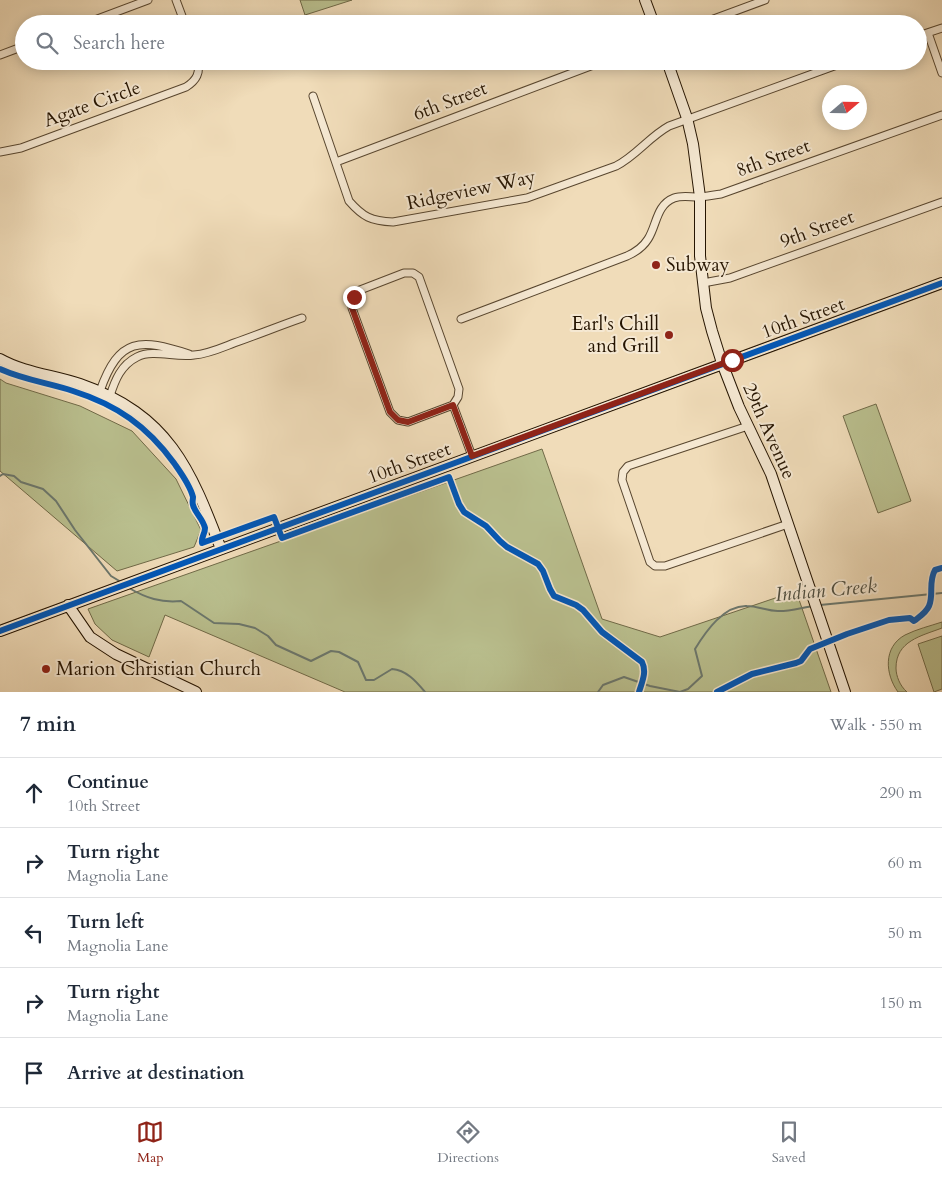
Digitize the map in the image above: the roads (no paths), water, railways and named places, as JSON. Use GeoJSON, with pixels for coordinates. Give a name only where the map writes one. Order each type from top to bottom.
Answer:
{"type":"FeatureCollection","features":[{"type":"Feature","properties":{"kind":"street"},"geometry":{"type":"LineString","coordinates":[[108,15],[148,0]]}},
{"type":"Feature","properties":{"kind":"street"},"geometry":{"type":"LineString","coordinates":[[176,0],[182,15]]}},
{"type":"Feature","properties":{"kind":"street"},"geometry":{"type":"LineString","coordinates":[[645,0],[651,15]]}},
{"type":"Feature","properties":{"kind":"street"},"geometry":{"type":"LineString","coordinates":[[724,15],[765,0]]}},
{"type":"Feature","properties":{"kind":"street"},"geometry":{"type":"LineString","coordinates":[[942,28],[928,33],[942,73]]}},
{"type":"Feature","properties":{"kind":"street"},"geometry":{"type":"LineString","coordinates":[[0,54],[15,49]]}},
{"type":"Feature","properties":{"kind":"street","name":"Agate Circle"},"geometry":{"type":"LineString","coordinates":[[0,152],[21,148],[186,87],[194,82],[199,70]]}},
{"type":"Feature","properties":{"kind":"street","name":"6th Street"},"geometry":{"type":"LineString","coordinates":[[336,162],[580,70]]}},
{"type":"Feature","properties":{"kind":"street","name":"29th Avenue"},"geometry":{"type":"LineString","coordinates":[[670,70],[687,118],[698,170],[700,256],[706,308],[722,363],[748,426],[766,461],[845,692]]}},
{"type":"Feature","properties":{"kind":"street","name":"Ridgeview Way"},"geometry":{"type":"LineString","coordinates":[[313,96],[349,200],[360,213],[371,219],[393,222],[527,198],[545,192],[626,161],[657,132],[687,118],[823,70]]}},
{"type":"Feature","properties":{"kind":"street","name":"8th Street"},"geometry":{"type":"LineString","coordinates":[[461,319],[639,250],[648,238],[658,212],[665,203],[674,198],[721,194],[942,115]]}},
{"type":"Feature","properties":{"kind":"street","name":"9th Street"},"geometry":{"type":"LineString","coordinates":[[703,283],[730,278],[942,202]]}},
{"type":"Feature","properties":{"kind":"street"},"geometry":{"type":"LineString","coordinates":[[404,273],[413,273],[419,277],[460,389],[453,405],[408,422],[398,420],[390,412],[352,308],[354,297],[360,290],[404,273]]}},
{"type":"Feature","properties":{"kind":"street","name":"10th Street"},"geometry":{"type":"LineString","coordinates":[[0,631],[942,283]]}},
{"type":"Feature","properties":{"kind":"street"},"geometry":{"type":"LineString","coordinates":[[110,396],[116,379],[124,366],[138,356],[150,354],[194,355],[216,350],[302,318]]}},
{"type":"Feature","properties":{"kind":"street"},"geometry":{"type":"LineString","coordinates":[[100,391],[106,373],[115,359],[128,348],[144,343],[194,355]]}},
{"type":"Feature","properties":{"kind":"street"},"geometry":{"type":"LineString","coordinates":[[0,359],[34,372],[77,382],[100,391],[145,418],[170,444],[187,469],[200,493],[221,548]]}},
{"type":"Feature","properties":{"kind":"street"},"geometry":{"type":"LineString","coordinates":[[453,405],[472,456]]}},
{"type":"Feature","properties":{"kind":"street"},"geometry":{"type":"LineString","coordinates":[[748,426],[628,466],[623,472],[622,480],[650,562],[655,566],[665,566],[788,524]]}},
{"type":"Feature","properties":{"kind":"street"},"geometry":{"type":"LineString","coordinates":[[68,605],[90,637],[116,654],[196,692]]}},
{"type":"Feature","properties":{"kind":"waterway","name":"Indian Creek"},"geometry":{"type":"LineString","coordinates":[[0,476],[3,474],[14,476],[21,482],[43,489],[56,501],[75,530],[111,576],[121,582]]}},
{"type":"Feature","properties":{"kind":"waterway","name":"Indian Creek"},"geometry":{"type":"LineString","coordinates":[[129,588],[141,595],[154,599],[181,601],[214,623],[239,624],[255,628],[268,636],[276,645],[311,661],[331,651],[339,652],[358,662],[366,680],[374,680],[392,669],[402,671],[425,692]]}},
{"type":"Feature","properties":{"kind":"waterway","name":"Indian Creek"},"geometry":{"type":"LineString","coordinates":[[820,605],[942,593]]}},
{"type":"Feature","properties":{"kind":"waterway","name":"Indian Creek"},"geometry":{"type":"LineString","coordinates":[[598,692],[603,685],[624,677],[650,686],[680,692],[688,689],[702,676],[695,649],[710,627],[723,614],[739,607],[747,606],[781,611],[813,606]]}},
{"type":"Feature","properties":{"kind":"place","name":"Subway"},"geometry":{"type":"Point","coordinates":[656,265]}},
{"type":"Feature","properties":{"kind":"place","name":"Earl's Chill and Grill"},"geometry":{"type":"Point","coordinates":[669,335]}},
{"type":"Feature","properties":{"kind":"place","name":"Marion Christian Church"},"geometry":{"type":"Point","coordinates":[46,669]}}]}
